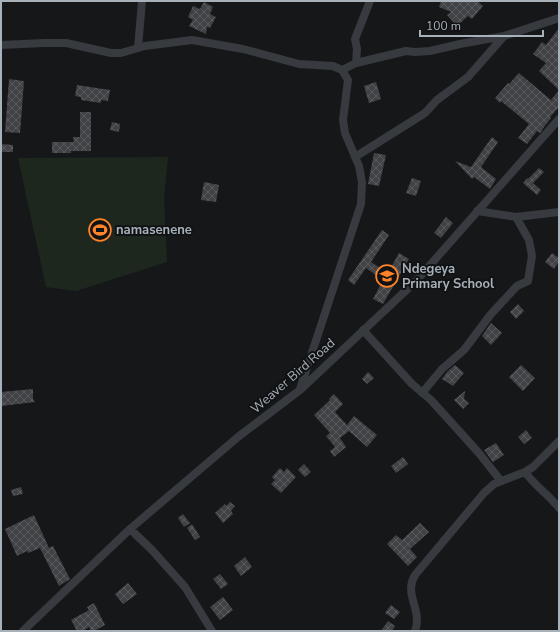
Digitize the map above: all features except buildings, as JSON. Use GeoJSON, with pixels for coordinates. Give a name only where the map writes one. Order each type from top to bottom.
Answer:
{"type":"FeatureCollection","features":[{"type":"Feature","properties":{"kind":"street"},"geometry":{"type":"LineString","coordinates":[[138,48],[142,1]]}},
{"type":"Feature","properties":{"kind":"street"},"geometry":{"type":"LineString","coordinates":[[356,63],[356,39],[370,1]]}},
{"type":"Feature","properties":{"kind":"street"},"geometry":{"type":"LineString","coordinates":[[342,70],[356,63],[406,51],[430,51],[504,36],[559,18]]}},
{"type":"Feature","properties":{"kind":"street"},"geometry":{"type":"LineString","coordinates":[[355,157],[425,113],[437,100],[468,77],[504,36]]}},
{"type":"Feature","properties":{"kind":"street"},"geometry":{"type":"LineString","coordinates":[[1,45],[66,43],[111,53],[121,53],[145,46],[192,40],[243,49],[300,64],[333,66],[342,70],[348,80],[343,120],[345,133],[359,166],[362,182],[361,204],[300,390]]}},
{"type":"Feature","properties":{"kind":"street","name":"Weaver Bird Road"},"geometry":{"type":"LineString","coordinates":[[23,631],[130,529],[238,438],[300,390],[416,281],[559,119]]}},
{"type":"Feature","properties":{"kind":"street"},"geometry":{"type":"LineString","coordinates":[[477,211],[516,216],[559,212]]}},
{"type":"Feature","properties":{"kind":"street"},"geometry":{"type":"LineString","coordinates":[[422,393],[442,368],[464,350],[491,314],[517,286],[528,281],[532,256],[529,240],[516,216]]}},
{"type":"Feature","properties":{"kind":"street"},"geometry":{"type":"LineString","coordinates":[[363,330],[412,384],[431,400],[478,452],[501,481]]}},
{"type":"Feature","properties":{"kind":"street"},"geometry":{"type":"LineString","coordinates":[[414,631],[417,615],[410,587],[413,579],[484,493],[494,484],[525,472],[533,467],[559,441]]}},
{"type":"Feature","properties":{"kind":"street"},"geometry":{"type":"LineString","coordinates":[[525,472],[559,508]]}},
{"type":"Feature","properties":{"kind":"street"},"geometry":{"type":"LineString","coordinates":[[130,529],[162,560],[185,587],[212,631]]}},
{"type":"Feature","properties":{"kind":"shaded area","name":"namasenene"},"geometry":{"type":"Polygon","coordinates":[[[168,157],[164,198],[167,262],[76,291],[46,287],[18,158],[168,157]]]}},
{"type":"Feature","properties":{"kind":"place","name":"namasenene"},"geometry":{"type":"Point","coordinates":[100,230]}},
{"type":"Feature","properties":{"kind":"place","name":"Ndegeya Primary School"},"geometry":{"type":"Point","coordinates":[387,276]}}]}
